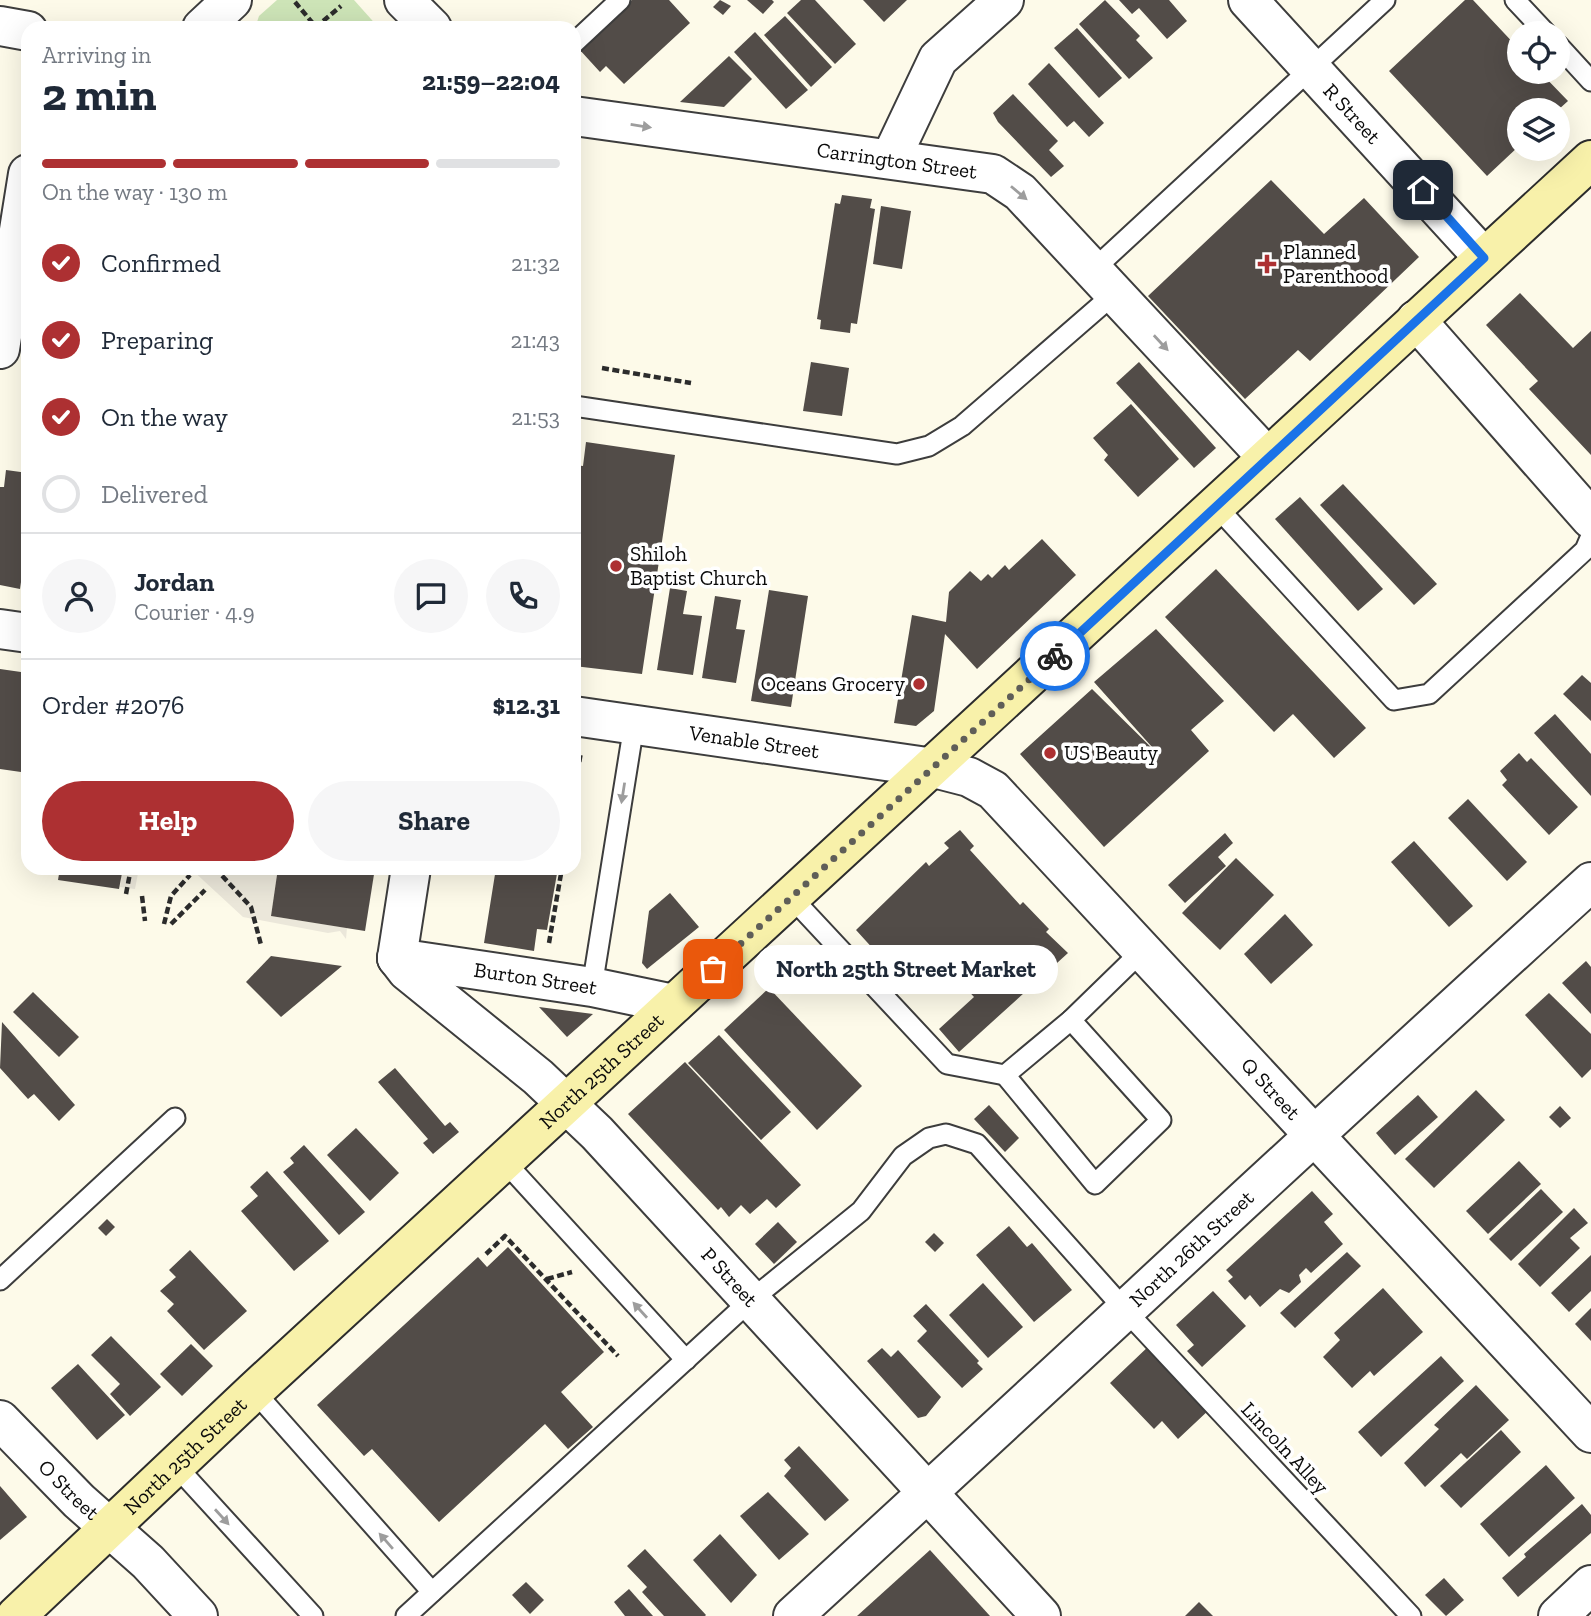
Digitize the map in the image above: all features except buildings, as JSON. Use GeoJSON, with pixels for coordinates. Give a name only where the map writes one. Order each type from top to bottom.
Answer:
{"type":"FeatureCollection","features":[{"type":"Feature","properties":{"kind":"main road","name":"North 25th Street"},"geometry":{"type":"LineString","coordinates":[[16,1616],[254,1391],[934,768],[1591,159]]}},
{"type":"Feature","properties":{"kind":"street"},"geometry":{"type":"LineString","coordinates":[[210,21],[232,0]]}},
{"type":"Feature","properties":{"kind":"street"},"geometry":{"type":"LineString","coordinates":[[404,0],[425,21]]}},
{"type":"Feature","properties":{"kind":"street"},"geometry":{"type":"LineString","coordinates":[[891,158],[938,59],[1004,0]]}},
{"type":"Feature","properties":{"kind":"street","name":"R Street"},"geometry":{"type":"LineString","coordinates":[[1248,0],[1484,258]]}},
{"type":"Feature","properties":{"kind":"street"},"geometry":{"type":"LineString","coordinates":[[0,26],[21,30]]}},
{"type":"Feature","properties":{"kind":"street","name":"Carrington Street"},"geometry":{"type":"LineString","coordinates":[[581,117],[729,140],[891,158],[993,174],[1020,192],[1267,457]]}},
{"type":"Feature","properties":{"kind":"street"},"geometry":{"type":"LineString","coordinates":[[0,349],[21,218]]}},
{"type":"Feature","properties":{"kind":"street"},"geometry":{"type":"LineString","coordinates":[[1416,320],[1591,519]]}},
{"type":"Feature","properties":{"kind":"street"},"geometry":{"type":"LineString","coordinates":[[0,629],[21,632]]}},
{"type":"Feature","properties":{"kind":"street","name":"Venable Street"},"geometry":{"type":"LineString","coordinates":[[581,732],[634,725],[934,768]]}},
{"type":"Feature","properties":{"kind":"street","name":"Q Street"},"geometry":{"type":"LineString","coordinates":[[934,768],[969,778],[993,790],[1591,1433]]}},
{"type":"Feature","properties":{"kind":"street"},"geometry":{"type":"LineString","coordinates":[[397,958],[410,875]]}},
{"type":"Feature","properties":{"kind":"street","name":"North 26th Street"},"geometry":{"type":"LineString","coordinates":[[793,1616],[1126,1311],[1314,1133],[1591,882]]}},
{"type":"Feature","properties":{"kind":"street","name":"Burton Street"},"geometry":{"type":"LineString","coordinates":[[397,958],[592,987],[674,1004]]}},
{"type":"Feature","properties":{"kind":"street","name":"P Street"},"geometry":{"type":"LineString","coordinates":[[397,958],[407,971],[538,1077],[597,1133],[1041,1616]]}},
{"type":"Feature","properties":{"kind":"street","name":"O Street"},"geometry":{"type":"LineString","coordinates":[[0,1420],[79,1501],[148,1562],[198,1616]]}},
{"type":"Feature","properties":{"kind":"street"},"geometry":{"type":"LineString","coordinates":[[1558,1616],[1591,1585]]}},
{"type":"Feature","properties":{"kind":"lane"},"geometry":{"type":"LineString","coordinates":[[581,36],[620,0]]}},
{"type":"Feature","properties":{"kind":"lane"},"geometry":{"type":"LineString","coordinates":[[581,407],[897,454],[929,446],[962,426],[1310,68],[1385,0]]}},
{"type":"Feature","properties":{"kind":"lane"},"geometry":{"type":"LineString","coordinates":[[1516,0],[1535,21]]}},
{"type":"Feature","properties":{"kind":"lane"},"geometry":{"type":"LineString","coordinates":[[1570,58],[1591,81]]}},
{"type":"Feature","properties":{"kind":"lane"},"geometry":{"type":"LineString","coordinates":[[1216,506],[1394,700],[1429,694],[1585,550],[1591,536]]}},
{"type":"Feature","properties":{"kind":"lane"},"geometry":{"type":"LineString","coordinates":[[592,987],[634,725]]}},
{"type":"Feature","properties":{"kind":"lane"},"geometry":{"type":"LineString","coordinates":[[792,898],[947,1064],[1005,1075],[1095,1184],[1161,1120],[1072,1020]]}},
{"type":"Feature","properties":{"kind":"lane"},"geometry":{"type":"LineString","coordinates":[[1005,1075],[1072,1020],[1143,950]]}},
{"type":"Feature","properties":{"kind":"lane"},"geometry":{"type":"LineString","coordinates":[[0,1280],[175,1118]]}},
{"type":"Feature","properties":{"kind":"lane","name":"Lincoln Alley"},"geometry":{"type":"LineString","coordinates":[[407,1616],[751,1300],[861,1211],[902,1156],[929,1138],[946,1134],[977,1144],[1126,1311],[1411,1616]]}},
{"type":"Feature","properties":{"kind":"lane"},"geometry":{"type":"LineString","coordinates":[[505,1162],[686,1360]]}},
{"type":"Feature","properties":{"kind":"lane"},"geometry":{"type":"LineString","coordinates":[[254,1391],[432,1592]]}},
{"type":"Feature","properties":{"kind":"lane"},"geometry":{"type":"LineString","coordinates":[[176,1466],[313,1616]]}},
{"type":"Feature","properties":{"kind":"path"},"geometry":{"type":"LineString","coordinates":[[295,2],[310,21]]}},
{"type":"Feature","properties":{"kind":"path"},"geometry":{"type":"LineString","coordinates":[[324,21],[341,6]]}},
{"type":"Feature","properties":{"kind":"path"},"geometry":{"type":"LineString","coordinates":[[602,368],[691,383]]}},
{"type":"Feature","properties":{"kind":"path"},"geometry":{"type":"LineString","coordinates":[[126,894],[130,875]]}},
{"type":"Feature","properties":{"kind":"path"},"geometry":{"type":"LineString","coordinates":[[190,875],[171,896],[168,924],[205,890]]}},
{"type":"Feature","properties":{"kind":"path"},"geometry":{"type":"LineString","coordinates":[[221,875],[251,907],[261,945]]}},
{"type":"Feature","properties":{"kind":"path"},"geometry":{"type":"LineString","coordinates":[[554,946],[549,946],[561,875]]}},
{"type":"Feature","properties":{"kind":"path"},"geometry":{"type":"LineString","coordinates":[[142,897],[145,921]]}},
{"type":"Feature","properties":{"kind":"path"},"geometry":{"type":"LineString","coordinates":[[486,1254],[505,1236],[618,1356]]}},
{"type":"Feature","properties":{"kind":"path"},"geometry":{"type":"LineString","coordinates":[[546,1279],[582,1270]]}},
{"type":"Feature","properties":{"kind":"green space"},"geometry":{"type":"Polygon","coordinates":[[[277,0],[354,0],[373,21],[257,21],[259,16],[277,0]]]}},
{"type":"Feature","properties":{"kind":"shaded area"},"geometry":{"type":"Polygon","coordinates":[[[122,875],[138,875],[135,889],[120,887],[122,875]]]}},
{"type":"Feature","properties":{"kind":"shaded area"},"geometry":{"type":"Polygon","coordinates":[[[198,875],[277,875],[271,916],[347,928],[346,939],[340,931],[328,933],[243,917],[198,875]]]}},
{"type":"Feature","properties":{"kind":"way so far"},"geometry":{"type":"LineString","coordinates":[[713,969],[1055,656]]}},
{"type":"Feature","properties":{"kind":"place","name":"Planned Parenthood"},"geometry":{"type":"Point","coordinates":[1267,264]}},
{"type":"Feature","properties":{"kind":"place","name":"Shiloh Baptist Church"},"geometry":{"type":"Point","coordinates":[616,566]}},
{"type":"Feature","properties":{"kind":"place","name":"Oceans Grocery"},"geometry":{"type":"Point","coordinates":[919,684]}},
{"type":"Feature","properties":{"kind":"place","name":"US Beauty"},"geometry":{"type":"Point","coordinates":[1050,753]}},
{"type":"Feature","properties":{"kind":"place","name":"North 25th Street Market"},"geometry":{"type":"Point","coordinates":[713,969]}},
{"type":"Feature","properties":{"kind":"route"},"geometry":{"type":"LineString","coordinates":[[1055,656],[1484,258],[1423,190]]}}]}
